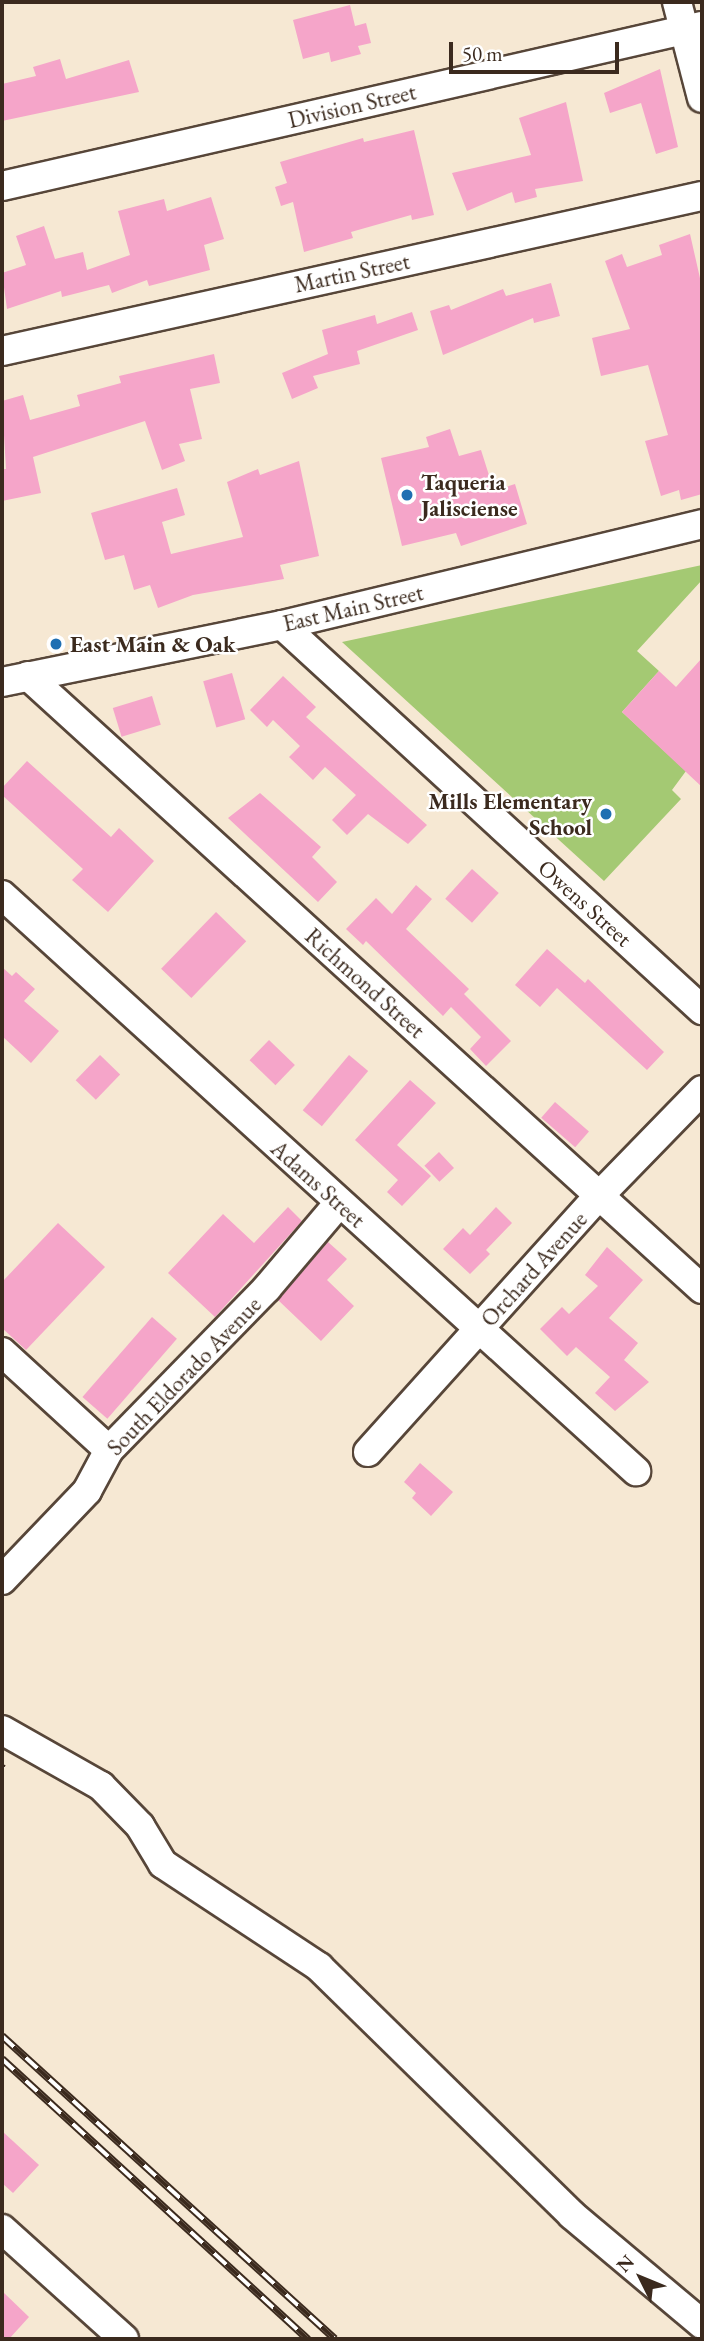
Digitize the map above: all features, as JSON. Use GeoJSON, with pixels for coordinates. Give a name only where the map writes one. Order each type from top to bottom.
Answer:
{"type":"FeatureCollection","features":[{"type":"Feature","properties":{"kind":"street"},"geometry":{"type":"LineString","coordinates":[[677,2],[693,28],[702,98]]}},
{"type":"Feature","properties":{"kind":"street","name":"Division Street"},"geometry":{"type":"LineString","coordinates":[[2,186],[693,28]]}},
{"type":"Feature","properties":{"kind":"street","name":"Martin Street"},"geometry":{"type":"LineString","coordinates":[[2,351],[702,196]]}},
{"type":"Feature","properties":{"kind":"street","name":"East Main Street"},"geometry":{"type":"LineString","coordinates":[[15,679],[282,625],[702,524]]}},
{"type":"Feature","properties":{"kind":"street","name":"Owens Street"},"geometry":{"type":"LineString","coordinates":[[282,625],[702,1010]]}},
{"type":"Feature","properties":{"kind":"street","name":"Richmond Street"},"geometry":{"type":"LineString","coordinates":[[15,679],[702,1289]]}},
{"type":"Feature","properties":{"kind":"street","name":"Adams Street"},"geometry":{"type":"LineString","coordinates":[[2,895],[636,1471]]}},
{"type":"Feature","properties":{"kind":"street","name":"Orchard Avenue"},"geometry":{"type":"LineString","coordinates":[[368,1452],[598,1197],[702,1090]]}},
{"type":"Feature","properties":{"kind":"street","name":"South Eldorado Avenue"},"geometry":{"type":"LineString","coordinates":[[2,1580],[87,1491],[109,1450],[267,1288],[339,1203]]}},
{"type":"Feature","properties":{"kind":"street"},"geometry":{"type":"LineString","coordinates":[[2,1352],[96,1434],[109,1450]]}},
{"type":"Feature","properties":{"kind":"street"},"geometry":{"type":"LineString","coordinates":[[2,1730],[101,1786],[140,1826],[163,1864],[318,1967],[572,2215],[702,2324]]}},
{"type":"Feature","properties":{"kind":"street"},"geometry":{"type":"LineString","coordinates":[[2,2229],[124,2339]]}},
{"type":"Feature","properties":{"kind":"green space","name":"Mills Elementary School"},"geometry":{"type":"Polygon","coordinates":[[[702,565],[702,580],[637,651],[659,671],[622,712],[686,771],[672,790],[681,799],[604,881],[342,642],[702,565]]]}},
{"type":"Feature","properties":{"kind":"building"},"geometry":{"type":"Polygon","coordinates":[[[350,5],[355,26],[366,23],[371,43],[358,46],[361,54],[331,62],[329,52],[303,59],[293,20],[350,5]]]}},
{"type":"Feature","properties":{"kind":"building"},"geometry":{"type":"Polygon","coordinates":[[[60,59],[66,79],[129,60],[139,92],[2,121],[2,84],[36,76],[33,67],[60,59]]]}},
{"type":"Feature","properties":{"kind":"building"},"geometry":{"type":"Polygon","coordinates":[[[660,69],[678,147],[656,154],[641,103],[610,113],[604,93],[660,69]]]}},
{"type":"Feature","properties":{"kind":"building"},"geometry":{"type":"Polygon","coordinates":[[[566,102],[583,181],[535,189],[537,197],[515,203],[512,192],[467,211],[452,173],[531,155],[519,118],[566,102]]]}},
{"type":"Feature","properties":{"kind":"building"},"geometry":{"type":"Polygon","coordinates":[[[414,130],[434,215],[412,220],[411,215],[351,232],[353,238],[304,252],[293,202],[281,206],[275,187],[287,183],[280,162],[363,138],[364,142],[414,130]]]}},
{"type":"Feature","properties":{"kind":"building"},"geometry":{"type":"Polygon","coordinates":[[[211,197],[224,239],[204,245],[210,270],[149,286],[147,280],[112,293],[109,285],[62,297],[61,291],[7,309],[2,273],[26,265],[16,236],[44,226],[55,259],[83,252],[87,270],[130,255],[118,211],[164,199],[167,211],[211,197]]]}},
{"type":"Feature","properties":{"kind":"building"},"geometry":{"type":"Polygon","coordinates":[[[690,234],[702,287],[702,494],[681,500],[679,490],[661,496],[645,441],[668,435],[648,365],[601,376],[592,338],[630,329],[605,261],[622,254],[627,267],[662,255],[659,245],[690,234]]]}},
{"type":"Feature","properties":{"kind":"building"},"geometry":{"type":"Polygon","coordinates":[[[551,283],[560,316],[534,323],[533,318],[443,355],[430,311],[449,305],[451,310],[503,289],[506,296],[551,283]]]}},
{"type":"Feature","properties":{"kind":"building"},"geometry":{"type":"Polygon","coordinates":[[[412,312],[418,330],[357,351],[360,364],[313,376],[318,388],[292,399],[282,373],[328,354],[322,330],[375,315],[377,324],[412,312]]]}},
{"type":"Feature","properties":{"kind":"building"},"geometry":{"type":"Polygon","coordinates":[[[214,354],[220,383],[190,389],[202,439],[179,444],[185,461],[162,470],[145,421],[33,457],[41,493],[2,501],[2,469],[6,469],[2,401],[23,395],[30,420],[80,406],[77,395],[121,383],[119,376],[214,354]]]}},
{"type":"Feature","properties":{"kind":"building"},"geometry":{"type":"Polygon","coordinates":[[[450,429],[459,456],[481,450],[494,491],[515,484],[527,524],[461,546],[456,533],[402,546],[381,458],[429,447],[426,437],[450,429]]]}},
{"type":"Feature","properties":{"kind":"building"},"geometry":{"type":"Polygon","coordinates":[[[299,461],[319,556],[280,565],[284,579],[193,595],[158,608],[150,585],[134,590],[124,555],[105,560],[91,513],[177,488],[185,515],[162,522],[171,554],[243,537],[227,482],[258,469],[260,475],[299,461]]]}},
{"type":"Feature","properties":{"kind":"building"},"geometry":{"type":"Polygon","coordinates":[[[702,658],[702,787],[622,712],[659,671],[676,687],[702,658]]]}},
{"type":"Feature","properties":{"kind":"building"},"geometry":{"type":"Polygon","coordinates":[[[232,673],[245,719],[216,727],[203,681],[232,673]]]}},
{"type":"Feature","properties":{"kind":"building"},"geometry":{"type":"Polygon","coordinates":[[[283,676],[316,707],[306,717],[427,825],[408,844],[368,814],[347,835],[332,820],[356,795],[325,767],[313,780],[289,757],[300,746],[273,720],[267,727],[250,710],[283,676]]]}},
{"type":"Feature","properties":{"kind":"building"},"geometry":{"type":"Polygon","coordinates":[[[152,696],[161,725],[122,737],[113,708],[152,696]]]}},
{"type":"Feature","properties":{"kind":"building"},"geometry":{"type":"Polygon","coordinates":[[[27,761],[111,837],[119,828],[154,861],[108,912],[72,880],[83,869],[2,795],[2,788],[27,761]]]}},
{"type":"Feature","properties":{"kind":"building"},"geometry":{"type":"Polygon","coordinates":[[[260,793],[321,847],[312,857],[337,882],[318,902],[228,818],[260,793]]]}},
{"type":"Feature","properties":{"kind":"building"},"geometry":{"type":"Polygon","coordinates":[[[472,869],[499,893],[472,923],[445,899],[472,869]]]}},
{"type":"Feature","properties":{"kind":"building"},"geometry":{"type":"Polygon","coordinates":[[[416,885],[432,899],[406,929],[469,989],[464,994],[511,1041],[486,1066],[470,1049],[481,1037],[451,1007],[443,1016],[366,941],[363,945],[346,929],[376,898],[392,914],[416,885]]]}},
{"type":"Feature","properties":{"kind":"building"},"geometry":{"type":"Polygon","coordinates":[[[216,912],[246,941],[191,998],[161,969],[216,912]]]}},
{"type":"Feature","properties":{"kind":"building"},"geometry":{"type":"Polygon","coordinates":[[[547,949],[585,983],[588,979],[664,1052],[647,1070],[557,988],[540,1007],[515,985],[547,949]]]}},
{"type":"Feature","properties":{"kind":"building"},"geometry":{"type":"Polygon","coordinates":[[[2,967],[12,976],[16,972],[35,989],[24,1001],[59,1031],[31,1063],[2,1036],[2,967]]]}},
{"type":"Feature","properties":{"kind":"building"},"geometry":{"type":"Polygon","coordinates":[[[269,1040],[295,1065],[275,1085],[250,1060],[269,1040]]]}},
{"type":"Feature","properties":{"kind":"building"},"geometry":{"type":"Polygon","coordinates":[[[100,1055],[120,1074],[96,1100],[76,1080],[100,1055]]]}},
{"type":"Feature","properties":{"kind":"building"},"geometry":{"type":"Polygon","coordinates":[[[349,1055],[368,1071],[322,1126],[303,1110],[349,1055]]]}},
{"type":"Feature","properties":{"kind":"building"},"geometry":{"type":"Polygon","coordinates":[[[410,1080],[436,1103],[397,1145],[431,1176],[402,1206],[387,1192],[398,1180],[355,1140],[410,1080]]]}},
{"type":"Feature","properties":{"kind":"building"},"geometry":{"type":"Polygon","coordinates":[[[555,1102],[589,1132],[575,1147],[541,1118],[555,1102]]]}},
{"type":"Feature","properties":{"kind":"building"},"geometry":{"type":"Polygon","coordinates":[[[439,1152],[454,1168],[439,1182],[424,1166],[439,1152]]]}},
{"type":"Feature","properties":{"kind":"building"},"geometry":{"type":"Polygon","coordinates":[[[288,1207],[302,1221],[215,1317],[168,1273],[223,1214],[254,1243],[288,1207]]]}},
{"type":"Feature","properties":{"kind":"building"},"geometry":{"type":"Polygon","coordinates":[[[496,1207],[512,1223],[486,1250],[490,1254],[470,1274],[443,1249],[463,1228],[470,1235],[496,1207]]]}},
{"type":"Feature","properties":{"kind":"building"},"geometry":{"type":"Polygon","coordinates":[[[58,1223],[105,1267],[26,1350],[2,1328],[2,1282],[58,1223]]]}},
{"type":"Feature","properties":{"kind":"building"},"geometry":{"type":"Polygon","coordinates":[[[328,1242],[347,1259],[327,1280],[354,1306],[321,1341],[278,1300],[328,1242]]]}},
{"type":"Feature","properties":{"kind":"building"},"geometry":{"type":"Polygon","coordinates":[[[607,1247],[643,1280],[609,1318],[638,1343],[624,1360],[649,1382],[615,1411],[595,1393],[610,1377],[576,1347],[567,1356],[540,1329],[562,1307],[569,1314],[598,1286],[585,1275],[607,1247]]]}},
{"type":"Feature","properties":{"kind":"building"},"geometry":{"type":"Polygon","coordinates":[[[152,1317],[177,1339],[107,1419],[82,1397],[152,1317]]]}},
{"type":"Feature","properties":{"kind":"building"},"geometry":{"type":"Polygon","coordinates":[[[420,1463],[453,1492],[431,1516],[412,1498],[416,1493],[404,1482],[420,1463]]]}},
{"type":"Feature","properties":{"kind":"building"},"geometry":{"type":"Polygon","coordinates":[[[2,2131],[39,2165],[13,2193],[2,2183],[2,2131]]]}},
{"type":"Feature","properties":{"kind":"building"},"geometry":{"type":"Polygon","coordinates":[[[2,2291],[29,2317],[9,2339],[2,2339],[2,2291]]]}},
{"type":"Feature","properties":{"kind":"railway"},"geometry":{"type":"LineString","coordinates":[[2,2036],[335,2339]]}},
{"type":"Feature","properties":{"kind":"railway"},"geometry":{"type":"LineString","coordinates":[[2,2059],[308,2339]]}},
{"type":"Feature","properties":{"kind":"place","name":"Taqueria Jalisciense"},"geometry":{"type":"Point","coordinates":[407,495]}},
{"type":"Feature","properties":{"kind":"place","name":"East Main & Oak"},"geometry":{"type":"Point","coordinates":[56,644]}},
{"type":"Feature","properties":{"kind":"place","name":"Mills Elementary School"},"geometry":{"type":"Point","coordinates":[606,814]}}]}
